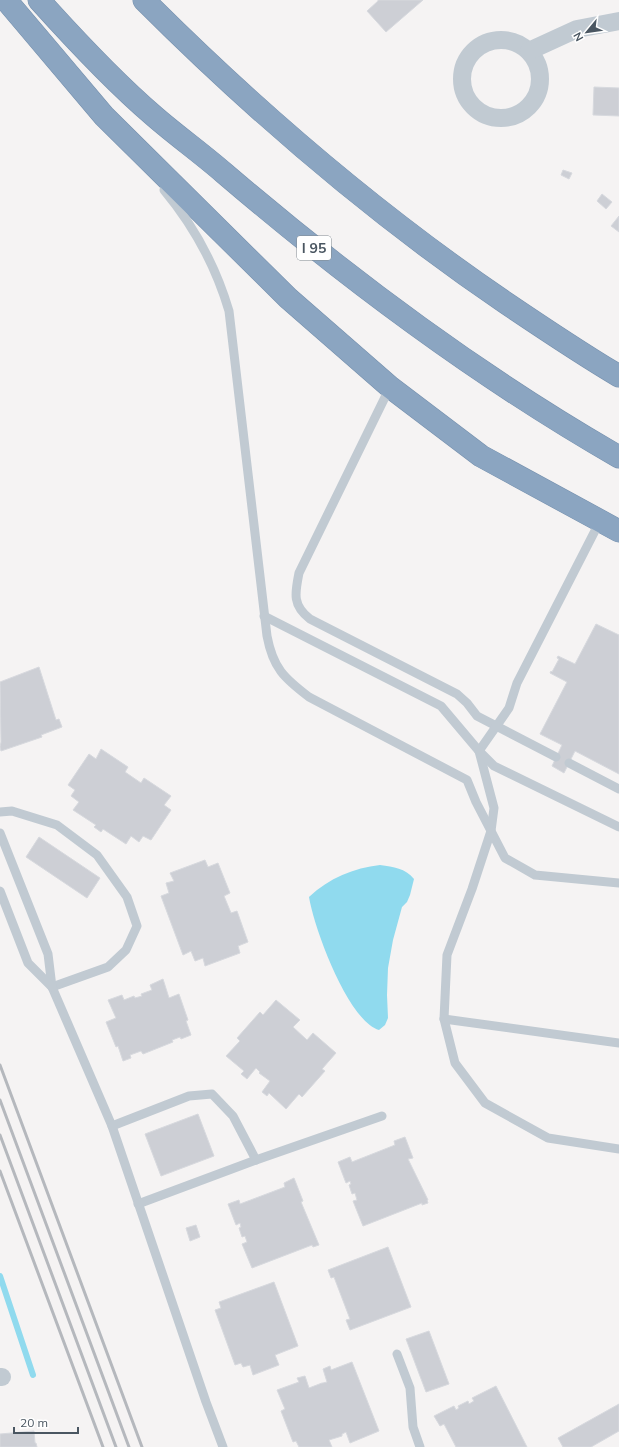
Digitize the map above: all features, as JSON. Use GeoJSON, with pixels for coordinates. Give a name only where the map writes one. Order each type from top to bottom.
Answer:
{"type":"FeatureCollection","features":[{"type":"Feature","properties":{"kind":"highway"},"geometry":{"type":"LineString","coordinates":[[6,0],[104,116],[288,298],[390,387],[482,456],[619,531]]}},
{"type":"Feature","properties":{"kind":"highway","name":"I 95"},"geometry":{"type":"LineString","coordinates":[[39,0],[100,65],[153,116],[338,268],[401,316],[466,361],[532,404],[619,457]]}},
{"type":"Feature","properties":{"kind":"highway"},"geometry":{"type":"LineString","coordinates":[[144,0],[237,91],[296,143],[356,192],[417,240],[480,286],[544,329],[619,376]]}},
{"type":"Feature","properties":{"kind":"street"},"geometry":{"type":"LineString","coordinates":[[529,51],[577,29],[619,21]]}},
{"type":"Feature","properties":{"kind":"street"},"geometry":{"type":"LineString","coordinates":[[503,39],[518,43],[529,51],[537,63],[541,78],[535,98],[520,114],[506,118],[492,117],[479,111],[468,101],[463,87],[462,73],[467,59],[476,48],[489,41],[503,39]]}},
{"type":"Feature","properties":{"kind":"lane"},"geometry":{"type":"LineString","coordinates":[[104,116],[172,199],[204,249],[222,287],[230,311],[264,616],[269,650],[273,661],[288,682],[309,697],[467,780],[490,831],[505,858],[535,875],[619,883]]}},
{"type":"Feature","properties":{"kind":"lane"},"geometry":{"type":"LineString","coordinates":[[390,387],[299,573],[295,597],[298,607],[303,614],[310,619],[457,694],[467,703],[477,716],[556,757]]}},
{"type":"Feature","properties":{"kind":"lane"},"geometry":{"type":"LineString","coordinates":[[479,751],[509,708],[517,683],[600,521]]}},
{"type":"Feature","properties":{"kind":"lane"},"geometry":{"type":"LineString","coordinates":[[264,616],[441,706],[479,751],[494,766],[619,827]]}},
{"type":"Feature","properties":{"kind":"lane"},"geometry":{"type":"LineString","coordinates":[[479,751],[494,808],[490,831],[472,889],[447,955],[444,1019],[455,1063],[485,1103],[548,1138],[619,1149]]}},
{"type":"Feature","properties":{"kind":"lane"},"geometry":{"type":"LineString","coordinates":[[569,763],[619,789]]}},
{"type":"Feature","properties":{"kind":"lane"},"geometry":{"type":"LineString","coordinates":[[0,812],[12,811],[57,826],[97,855],[127,897],[137,926],[126,950],[108,967],[52,987]]}},
{"type":"Feature","properties":{"kind":"lane"},"geometry":{"type":"LineString","coordinates":[[0,833],[48,954],[52,987],[112,1126],[206,1402],[223,1447]]}},
{"type":"Feature","properties":{"kind":"lane"},"geometry":{"type":"LineString","coordinates":[[0,891],[28,963],[52,987]]}},
{"type":"Feature","properties":{"kind":"lane"},"geometry":{"type":"LineString","coordinates":[[444,1019],[619,1043]]}},
{"type":"Feature","properties":{"kind":"lane"},"geometry":{"type":"LineString","coordinates":[[112,1126],[189,1096],[212,1094],[233,1116],[256,1160]]}},
{"type":"Feature","properties":{"kind":"lane"},"geometry":{"type":"LineString","coordinates":[[138,1204],[256,1160],[382,1116]]}},
{"type":"Feature","properties":{"kind":"lane"},"geometry":{"type":"LineString","coordinates":[[397,1354],[410,1388],[413,1427],[420,1447]]}},
{"type":"Feature","properties":{"kind":"water"},"geometry":{"type":"Polygon","coordinates":[[[380,865],[395,867],[403,870],[414,879],[407,902],[402,907],[393,940],[388,968],[388,1018],[385,1025],[379,1030],[367,1023],[356,1010],[334,972],[318,930],[309,897],[333,879],[351,871],[380,865]]]}},
{"type":"Feature","properties":{"kind":"building"},"geometry":{"type":"Polygon","coordinates":[[[378,0],[423,0],[386,32],[367,11],[378,0]]]}},
{"type":"Feature","properties":{"kind":"building"},"geometry":{"type":"Polygon","coordinates":[[[594,87],[619,88],[619,116],[593,115],[594,87]]]}},
{"type":"Feature","properties":{"kind":"building"},"geometry":{"type":"Polygon","coordinates":[[[563,170],[572,173],[569,179],[561,175],[563,170]]]}},
{"type":"Feature","properties":{"kind":"building"},"geometry":{"type":"Polygon","coordinates":[[[602,194],[612,202],[606,209],[597,201],[602,194]]]}},
{"type":"Feature","properties":{"kind":"building"},"geometry":{"type":"Polygon","coordinates":[[[619,216],[619,232],[611,226],[619,216]]]}},
{"type":"Feature","properties":{"kind":"building"},"geometry":{"type":"Polygon","coordinates":[[[596,624],[619,635],[619,774],[575,751],[564,773],[552,766],[562,745],[540,734],[567,682],[550,673],[559,659],[557,658],[558,656],[575,664],[596,624]]]}},
{"type":"Feature","properties":{"kind":"building"},"geometry":{"type":"Polygon","coordinates":[[[39,667],[56,720],[59,719],[62,727],[41,735],[42,737],[1,751],[0,682],[39,667]]]}},
{"type":"Feature","properties":{"kind":"building"},"geometry":{"type":"Polygon","coordinates":[[[101,749],[128,767],[125,772],[141,783],[144,778],[171,796],[164,805],[171,810],[151,840],[143,836],[139,842],[131,836],[126,844],[103,829],[101,832],[94,827],[96,825],[73,810],[79,802],[71,796],[75,790],[68,785],[89,754],[96,759],[101,749]]]}},
{"type":"Feature","properties":{"kind":"building"},"geometry":{"type":"Polygon","coordinates":[[[39,837],[100,878],[87,898],[26,857],[39,837]]]}},
{"type":"Feature","properties":{"kind":"building"},"geometry":{"type":"Polygon","coordinates":[[[205,860],[208,867],[218,863],[230,893],[224,896],[231,913],[237,911],[248,942],[238,946],[240,953],[205,966],[203,958],[195,961],[191,951],[183,955],[161,896],[169,893],[166,883],[174,881],[170,873],[205,860]]]}},
{"type":"Feature","properties":{"kind":"building"},"geometry":{"type":"Polygon","coordinates":[[[163,979],[169,998],[179,994],[188,1020],[186,1021],[191,1035],[181,1039],[180,1037],[172,1040],[173,1042],[143,1054],[141,1051],[130,1055],[131,1058],[123,1061],[118,1046],[116,1047],[106,1022],[116,1018],[108,1000],[122,995],[124,1000],[134,996],[135,998],[142,996],[141,994],[152,990],[150,985],[163,979]]]}},
{"type":"Feature","properties":{"kind":"building"},"geometry":{"type":"Polygon","coordinates":[[[276,1000],[300,1020],[293,1027],[307,1040],[313,1033],[336,1053],[322,1069],[325,1071],[302,1097],[299,1094],[286,1109],[269,1093],[267,1096],[262,1092],[270,1081],[259,1073],[260,1072],[256,1068],[247,1079],[241,1074],[244,1071],[226,1056],[240,1041],[237,1038],[260,1012],[263,1015],[276,1000]]]}},
{"type":"Feature","properties":{"kind":"building"},"geometry":{"type":"Polygon","coordinates":[[[198,1114],[214,1156],[161,1176],[145,1134],[198,1114]]]}},
{"type":"Feature","properties":{"kind":"building"},"geometry":{"type":"Polygon","coordinates":[[[405,1137],[413,1158],[408,1159],[428,1200],[428,1203],[422,1205],[422,1203],[363,1226],[353,1201],[357,1200],[355,1193],[352,1194],[349,1185],[351,1184],[350,1181],[346,1183],[338,1162],[350,1157],[352,1162],[395,1145],[394,1141],[405,1137]]]}},
{"type":"Feature","properties":{"kind":"building"},"geometry":{"type":"Polygon","coordinates":[[[294,1178],[303,1201],[301,1202],[319,1245],[313,1247],[312,1245],[252,1268],[242,1244],[247,1242],[245,1236],[242,1237],[239,1228],[241,1227],[240,1223],[236,1225],[228,1204],[239,1200],[240,1204],[285,1187],[284,1183],[294,1178]]]}},
{"type":"Feature","properties":{"kind":"building"},"geometry":{"type":"Polygon","coordinates":[[[196,1225],[200,1237],[190,1241],[186,1228],[196,1225]]]}},
{"type":"Feature","properties":{"kind":"building"},"geometry":{"type":"Polygon","coordinates":[[[388,1247],[411,1307],[350,1330],[346,1320],[350,1319],[334,1277],[331,1278],[328,1270],[388,1247]]]}},
{"type":"Feature","properties":{"kind":"building"},"geometry":{"type":"Polygon","coordinates":[[[274,1282],[298,1346],[275,1355],[279,1365],[253,1375],[250,1365],[243,1367],[241,1363],[235,1365],[215,1310],[221,1308],[219,1302],[274,1282]]]}},
{"type":"Feature","properties":{"kind":"building"},"geometry":{"type":"Polygon","coordinates":[[[429,1331],[449,1384],[426,1392],[406,1339],[429,1331]]]}},
{"type":"Feature","properties":{"kind":"building"},"geometry":{"type":"Polygon","coordinates":[[[352,1362],[379,1431],[350,1443],[346,1432],[342,1434],[342,1436],[329,1440],[332,1447],[299,1447],[296,1441],[293,1442],[281,1411],[285,1409],[277,1390],[299,1382],[297,1378],[305,1376],[309,1388],[327,1382],[323,1369],[330,1366],[331,1370],[352,1362]]]}},
{"type":"Feature","properties":{"kind":"building"},"geometry":{"type":"Polygon","coordinates":[[[496,1386],[527,1447],[456,1447],[444,1424],[440,1426],[434,1416],[454,1406],[456,1410],[459,1408],[458,1406],[468,1401],[469,1404],[474,1401],[472,1398],[496,1386]]]}},
{"type":"Feature","properties":{"kind":"building"},"geometry":{"type":"Polygon","coordinates":[[[619,1404],[619,1431],[591,1447],[563,1447],[558,1438],[619,1404]]]}},
{"type":"Feature","properties":{"kind":"building"},"geometry":{"type":"Polygon","coordinates":[[[34,1431],[35,1443],[37,1447],[0,1447],[0,1434],[34,1431]]]}},
{"type":"Feature","properties":{"kind":"waterway"},"geometry":{"type":"LineString","coordinates":[[0,1276],[33,1375]]}},
{"type":"Feature","properties":{"kind":"railway"},"geometry":{"type":"LineString","coordinates":[[0,1065],[142,1447]]}},
{"type":"Feature","properties":{"kind":"railway"},"geometry":{"type":"LineString","coordinates":[[0,1100],[129,1447]]}},
{"type":"Feature","properties":{"kind":"railway"},"geometry":{"type":"LineString","coordinates":[[0,1135],[116,1447]]}},
{"type":"Feature","properties":{"kind":"railway"},"geometry":{"type":"LineString","coordinates":[[0,1171],[103,1447]]}}]}
